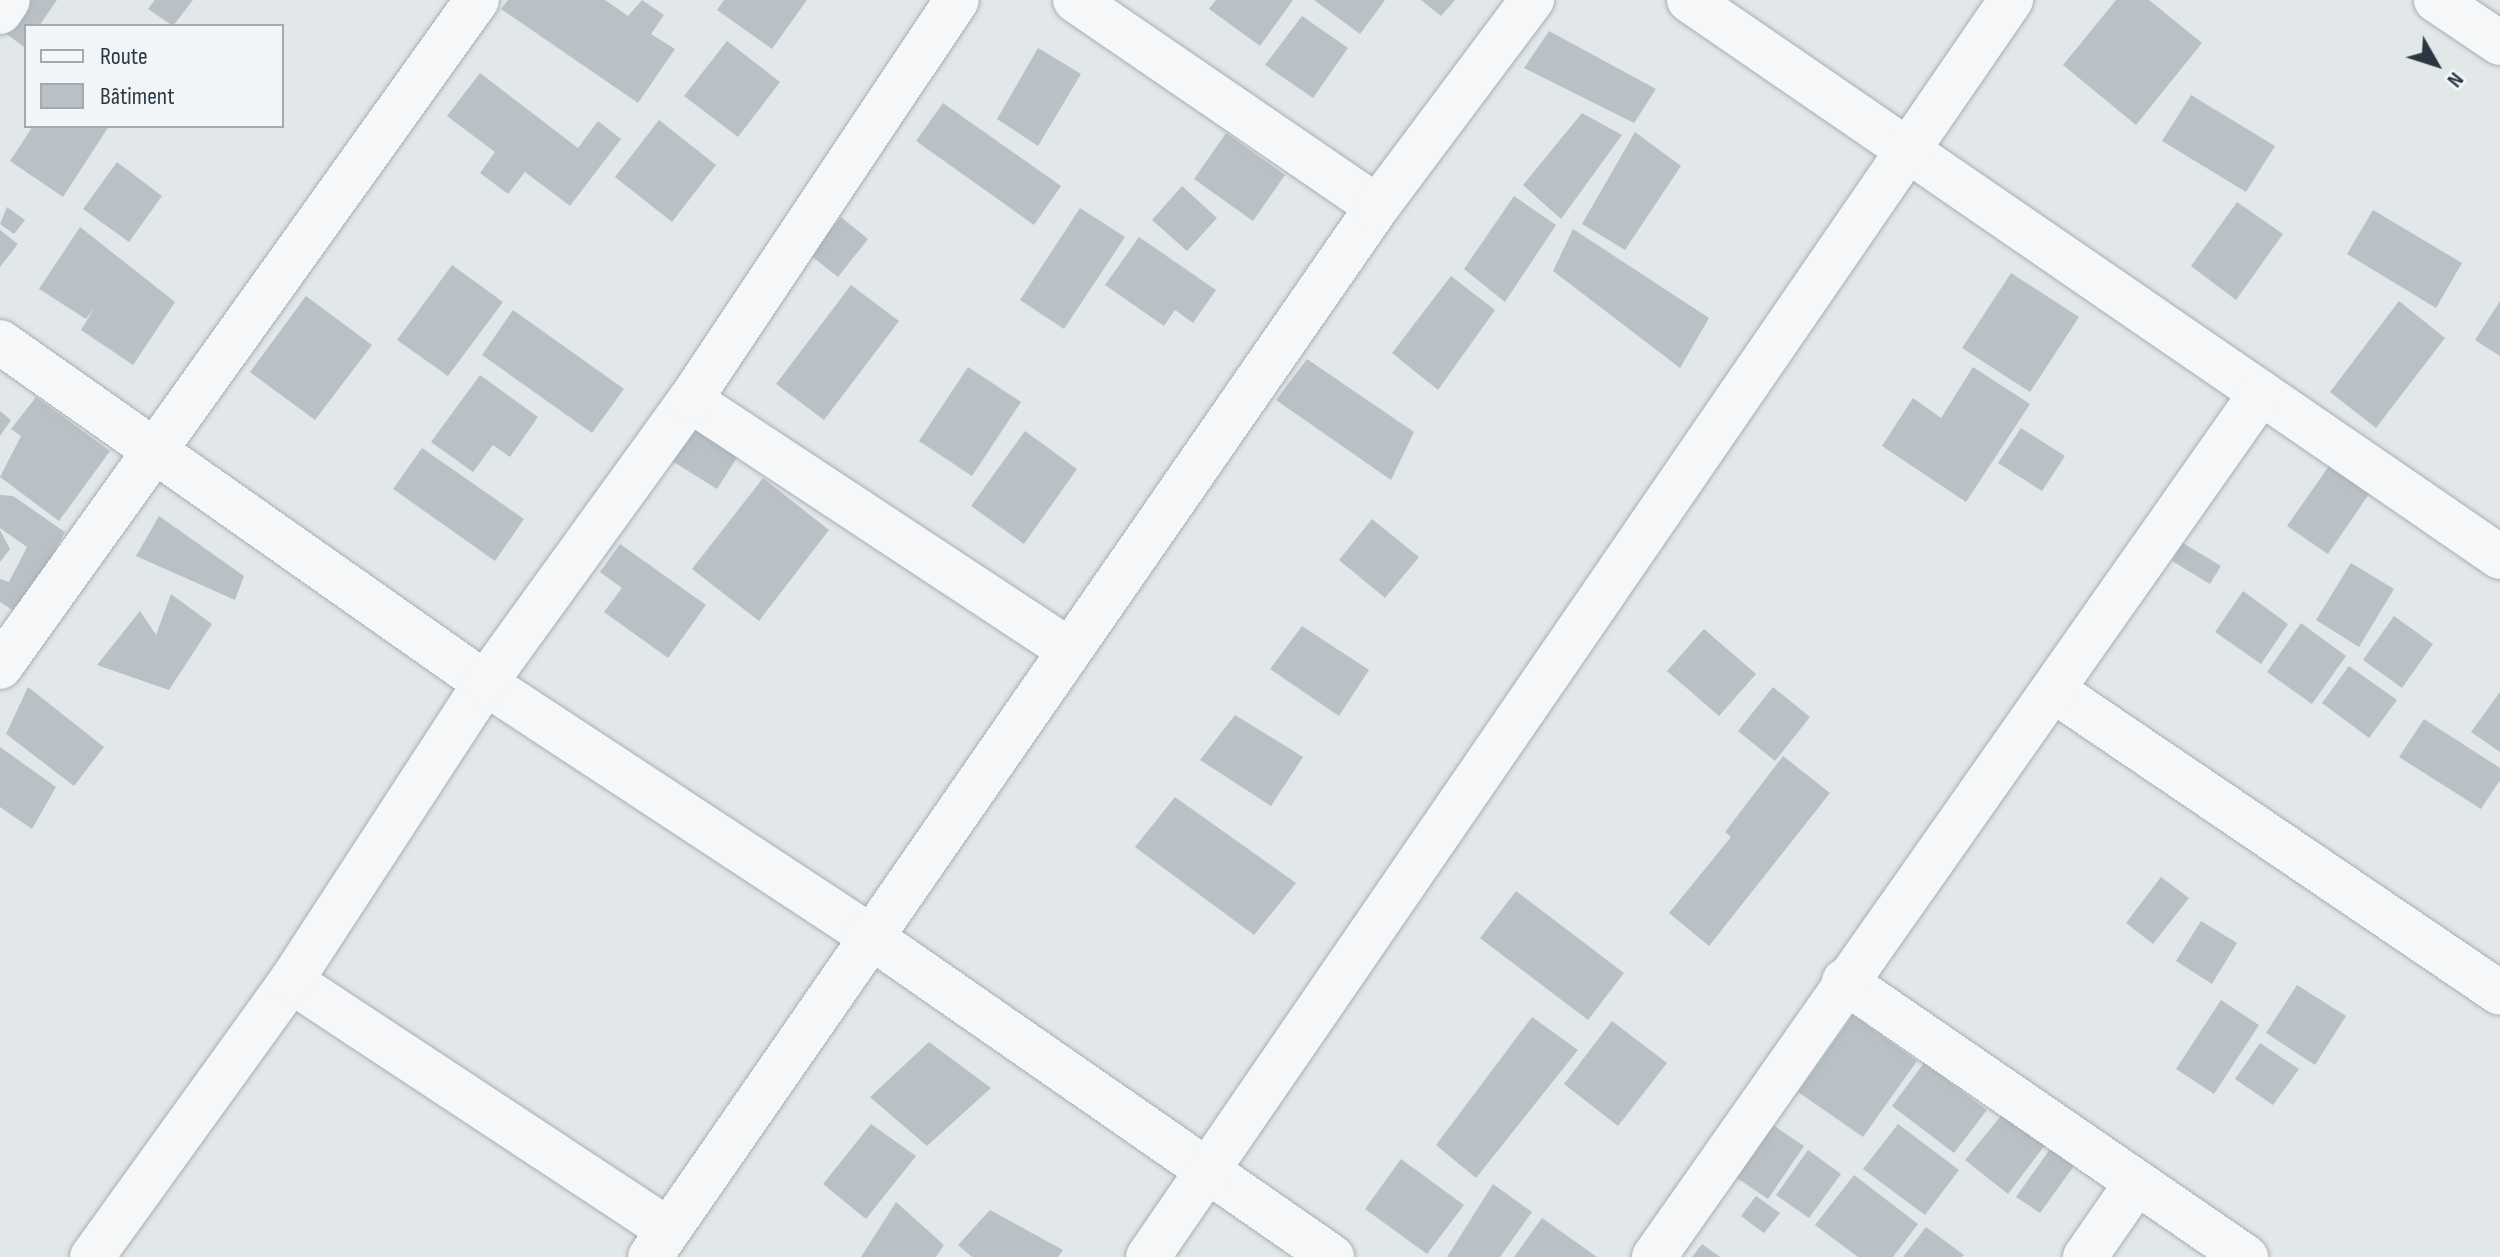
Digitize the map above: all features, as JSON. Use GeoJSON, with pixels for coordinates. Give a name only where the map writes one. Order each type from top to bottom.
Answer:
{"type":"FeatureCollection","features":[{"type":"Feature","properties":{"kind":"street"},"geometry":{"type":"LineString","coordinates":[[0,12],[8,0]]}},
{"type":"Feature","properties":{"kind":"street"},"geometry":{"type":"LineString","coordinates":[[0,667],[477,0]]}},
{"type":"Feature","properties":{"kind":"street"},"geometry":{"type":"LineString","coordinates":[[92,1257],[291,981],[485,683],[690,400],[957,0]]}},
{"type":"Feature","properties":{"kind":"street"},"geometry":{"type":"LineString","coordinates":[[1075,0],[1377,207]]}},
{"type":"Feature","properties":{"kind":"street"},"geometry":{"type":"LineString","coordinates":[[291,981],[659,1243],[868,935],[1377,207],[1532,0]]}},
{"type":"Feature","properties":{"kind":"street"},"geometry":{"type":"LineString","coordinates":[[1689,0],[2500,557]]}},
{"type":"Feature","properties":{"kind":"street"},"geometry":{"type":"LineString","coordinates":[[1148,1257],[2011,0]]}},
{"type":"Feature","properties":{"kind":"street"},"geometry":{"type":"LineString","coordinates":[[2436,0],[2500,43]]}},
{"type":"Feature","properties":{"kind":"street"},"geometry":{"type":"LineString","coordinates":[[0,342],[154,454],[485,683],[868,935],[1332,1257]]}},
{"type":"Feature","properties":{"kind":"street"},"geometry":{"type":"LineString","coordinates":[[1654,1257],[1844,981],[2056,692],[2261,393]]}},
{"type":"Feature","properties":{"kind":"street"},"geometry":{"type":"LineString","coordinates":[[690,400],[1067,649]]}},
{"type":"Feature","properties":{"kind":"street"},"geometry":{"type":"LineString","coordinates":[[2056,692],[2500,993]]}},
{"type":"Feature","properties":{"kind":"street"},"geometry":{"type":"LineString","coordinates":[[1844,981],[2246,1257]]}},
{"type":"Feature","properties":{"kind":"street"},"geometry":{"type":"LineString","coordinates":[[2085,1257],[2137,1182]]}},
{"type":"Feature","properties":{"kind":"building"},"geometry":{"type":"Polygon","coordinates":[[[27,0],[57,0],[40,24],[24,24],[24,47],[4,32],[27,0]]]}},
{"type":"Feature","properties":{"kind":"building"},"geometry":{"type":"Polygon","coordinates":[[[155,0],[193,0],[175,24],[148,9],[155,0]]]}},
{"type":"Feature","properties":{"kind":"building"},"geometry":{"type":"Polygon","coordinates":[[[508,0],[605,0],[628,16],[642,0],[664,15],[651,34],[675,49],[638,103],[501,9],[508,0]]]}},
{"type":"Feature","properties":{"kind":"building"},"geometry":{"type":"Polygon","coordinates":[[[724,0],[807,0],[772,49],[717,10],[724,0]]]}},
{"type":"Feature","properties":{"kind":"building"},"geometry":{"type":"Polygon","coordinates":[[[1216,0],[1293,0],[1260,46],[1209,9],[1216,0]]]}},
{"type":"Feature","properties":{"kind":"building"},"geometry":{"type":"Polygon","coordinates":[[[1314,0],[1385,0],[1360,34],[1314,0]]]}},
{"type":"Feature","properties":{"kind":"building"},"geometry":{"type":"Polygon","coordinates":[[[1421,0],[1455,0],[1441,16],[1421,0]]]}},
{"type":"Feature","properties":{"kind":"building"},"geometry":{"type":"Polygon","coordinates":[[[2116,0],[2149,0],[2202,43],[2136,125],[2063,65],[2116,0]]]}},
{"type":"Feature","properties":{"kind":"building"},"geometry":{"type":"Polygon","coordinates":[[[1302,16],[1348,48],[1313,98],[1265,65],[1302,16]]]}},
{"type":"Feature","properties":{"kind":"building"},"geometry":{"type":"Polygon","coordinates":[[[1549,31],[1656,89],[1634,123],[1524,68],[1549,31]]]}},
{"type":"Feature","properties":{"kind":"building"},"geometry":{"type":"Polygon","coordinates":[[[727,41],[780,82],[738,137],[684,96],[727,41]]]}},
{"type":"Feature","properties":{"kind":"building"},"geometry":{"type":"Polygon","coordinates":[[[1038,48],[1081,74],[1038,146],[997,119],[1038,48]]]}},
{"type":"Feature","properties":{"kind":"building"},"geometry":{"type":"Polygon","coordinates":[[[480,73],[578,148],[598,121],[621,139],[570,206],[525,172],[508,194],[480,173],[495,152],[447,116],[480,73]]]}},
{"type":"Feature","properties":{"kind":"building"},"geometry":{"type":"Polygon","coordinates":[[[2191,95],[2275,146],[2246,192],[2162,141],[2191,95]]]}},
{"type":"Feature","properties":{"kind":"building"},"geometry":{"type":"Polygon","coordinates":[[[943,103],[1061,186],[1034,225],[916,141],[943,103]]]}},
{"type":"Feature","properties":{"kind":"building"},"geometry":{"type":"Polygon","coordinates":[[[1582,113],[1622,135],[1561,219],[1523,185],[1582,113]]]}},
{"type":"Feature","properties":{"kind":"building"},"geometry":{"type":"Polygon","coordinates":[[[659,120],[716,165],[672,222],[615,177],[659,120]]]}},
{"type":"Feature","properties":{"kind":"building"},"geometry":{"type":"Polygon","coordinates":[[[32,128],[108,128],[63,197],[10,161],[32,128]]]}},
{"type":"Feature","properties":{"kind":"building"},"geometry":{"type":"Polygon","coordinates":[[[1635,132],[1681,166],[1625,250],[1582,224],[1635,132]]]}},
{"type":"Feature","properties":{"kind":"building"},"geometry":{"type":"Polygon","coordinates":[[[1226,133],[1285,175],[1253,221],[1194,179],[1226,133]]]}},
{"type":"Feature","properties":{"kind":"building"},"geometry":{"type":"Polygon","coordinates":[[[117,162],[162,196],[129,242],[83,209],[117,162]]]}},
{"type":"Feature","properties":{"kind":"building"},"geometry":{"type":"Polygon","coordinates":[[[1182,186],[1217,218],[1187,251],[1152,220],[1182,186]]]}},
{"type":"Feature","properties":{"kind":"building"},"geometry":{"type":"Polygon","coordinates":[[[1514,196],[1556,225],[1505,302],[1464,269],[1514,196]]]}},
{"type":"Feature","properties":{"kind":"building"},"geometry":{"type":"Polygon","coordinates":[[[2237,202],[2283,234],[2236,300],[2191,266],[2237,202]]]}},
{"type":"Feature","properties":{"kind":"building"},"geometry":{"type":"Polygon","coordinates":[[[7,207],[25,220],[14,234],[0,224],[7,207]]]}},
{"type":"Feature","properties":{"kind":"building"},"geometry":{"type":"Polygon","coordinates":[[[1080,208],[1125,237],[1064,329],[1020,300],[1080,208]]]}},
{"type":"Feature","properties":{"kind":"building"},"geometry":{"type":"Polygon","coordinates":[[[2373,210],[2462,263],[2436,308],[2347,254],[2373,210]]]}},
{"type":"Feature","properties":{"kind":"building"},"geometry":{"type":"Polygon","coordinates":[[[841,217],[868,239],[838,277],[810,255],[841,217]]]}},
{"type":"Feature","properties":{"kind":"building"},"geometry":{"type":"Polygon","coordinates":[[[80,227],[175,302],[133,365],[81,330],[95,307],[86,319],[39,289],[80,227]]]}},
{"type":"Feature","properties":{"kind":"building"},"geometry":{"type":"Polygon","coordinates":[[[1573,229],[1709,318],[1680,368],[1553,271],[1573,229]]]}},
{"type":"Feature","properties":{"kind":"building"},"geometry":{"type":"Polygon","coordinates":[[[0,230],[18,244],[0,267],[0,230]]]}},
{"type":"Feature","properties":{"kind":"building"},"geometry":{"type":"Polygon","coordinates":[[[1139,237],[1216,290],[1193,323],[1175,310],[1164,326],[1105,285],[1139,237]]]}},
{"type":"Feature","properties":{"kind":"building"},"geometry":{"type":"Polygon","coordinates":[[[452,265],[503,302],[448,376],[397,340],[452,265]]]}},
{"type":"Feature","properties":{"kind":"building"},"geometry":{"type":"Polygon","coordinates":[[[2011,273],[2079,317],[2030,392],[1962,348],[2011,273]]]}},
{"type":"Feature","properties":{"kind":"building"},"geometry":{"type":"Polygon","coordinates":[[[1451,276],[1495,310],[1438,390],[1392,353],[1451,276]]]}},
{"type":"Feature","properties":{"kind":"building"},"geometry":{"type":"Polygon","coordinates":[[[851,285],[899,321],[824,420],[776,384],[851,285]]]}},
{"type":"Feature","properties":{"kind":"building"},"geometry":{"type":"Polygon","coordinates":[[[306,296],[372,345],[315,420],[250,372],[306,296]]]}},
{"type":"Feature","properties":{"kind":"building"},"geometry":{"type":"Polygon","coordinates":[[[2399,301],[2445,338],[2376,428],[2330,392],[2399,301]]]}},
{"type":"Feature","properties":{"kind":"building"},"geometry":{"type":"Polygon","coordinates":[[[2500,301],[2500,356],[2475,340],[2500,301]]]}},
{"type":"Feature","properties":{"kind":"building"},"geometry":{"type":"Polygon","coordinates":[[[513,310],[624,389],[592,433],[482,355],[513,310]]]}},
{"type":"Feature","properties":{"kind":"building"},"geometry":{"type":"Polygon","coordinates":[[[1307,359],[1414,432],[1391,480],[1276,400],[1307,359]]]}},
{"type":"Feature","properties":{"kind":"building"},"geometry":{"type":"Polygon","coordinates":[[[968,367],[1021,402],[972,476],[919,441],[968,367]]]}},
{"type":"Feature","properties":{"kind":"building"},"geometry":{"type":"Polygon","coordinates":[[[1973,367],[2030,404],[1966,502],[1882,446],[1913,398],[1941,418],[1973,367]]]}},
{"type":"Feature","properties":{"kind":"building"},"geometry":{"type":"Polygon","coordinates":[[[480,375],[538,417],[510,457],[493,445],[473,472],[431,442],[480,375]]]}},
{"type":"Feature","properties":{"kind":"building"},"geometry":{"type":"Polygon","coordinates":[[[36,397],[110,451],[59,521],[0,477],[21,436],[11,429],[36,397]]]}},
{"type":"Feature","properties":{"kind":"building"},"geometry":{"type":"Polygon","coordinates":[[[0,411],[11,420],[0,436],[0,411]]]}},
{"type":"Feature","properties":{"kind":"building"},"geometry":{"type":"Polygon","coordinates":[[[695,418],[743,448],[717,489],[669,459],[695,418]]]}},
{"type":"Feature","properties":{"kind":"building"},"geometry":{"type":"Polygon","coordinates":[[[2021,428],[2065,456],[2042,491],[1998,463],[2021,428]]]}},
{"type":"Feature","properties":{"kind":"building"},"geometry":{"type":"Polygon","coordinates":[[[1025,431],[1077,469],[1024,544],[971,506],[1025,431]]]}},
{"type":"Feature","properties":{"kind":"building"},"geometry":{"type":"Polygon","coordinates":[[[422,448],[524,519],[495,561],[393,489],[422,448]]]}},
{"type":"Feature","properties":{"kind":"building"},"geometry":{"type":"Polygon","coordinates":[[[2329,466],[2369,494],[2328,554],[2287,526],[2329,466]]]}},
{"type":"Feature","properties":{"kind":"building"},"geometry":{"type":"Polygon","coordinates":[[[763,478],[829,530],[759,621],[692,569],[763,478]]]}},
{"type":"Feature","properties":{"kind":"building"},"geometry":{"type":"Polygon","coordinates":[[[0,495],[13,496],[65,532],[20,615],[0,602],[0,579],[9,582],[27,547],[0,528],[0,495]]]}},
{"type":"Feature","properties":{"kind":"building"},"geometry":{"type":"Polygon","coordinates":[[[159,516],[244,576],[235,600],[136,556],[159,516]]]}},
{"type":"Feature","properties":{"kind":"building"},"geometry":{"type":"Polygon","coordinates":[[[1372,519],[1419,557],[1385,598],[1339,560],[1372,519]]]}},
{"type":"Feature","properties":{"kind":"building"},"geometry":{"type":"Polygon","coordinates":[[[0,530],[10,549],[0,562],[0,530]]]}},
{"type":"Feature","properties":{"kind":"building"},"geometry":{"type":"Polygon","coordinates":[[[2183,543],[2221,566],[2210,584],[2172,561],[2183,543]]]}},
{"type":"Feature","properties":{"kind":"building"},"geometry":{"type":"Polygon","coordinates":[[[620,544],[706,605],[668,658],[604,612],[622,588],[600,572],[620,544]]]}},
{"type":"Feature","properties":{"kind":"building"},"geometry":{"type":"Polygon","coordinates":[[[2351,563],[2394,589],[2359,647],[2316,620],[2351,563]]]}},
{"type":"Feature","properties":{"kind":"building"},"geometry":{"type":"Polygon","coordinates":[[[2243,591],[2288,624],[2261,664],[2215,632],[2243,591]]]}},
{"type":"Feature","properties":{"kind":"building"},"geometry":{"type":"Polygon","coordinates":[[[171,594],[212,624],[169,690],[97,665],[140,611],[156,635],[171,594]]]}},
{"type":"Feature","properties":{"kind":"building"},"geometry":{"type":"Polygon","coordinates":[[[2394,616],[2433,644],[2402,688],[2363,660],[2394,616]]]}},
{"type":"Feature","properties":{"kind":"building"},"geometry":{"type":"Polygon","coordinates":[[[2301,623],[2346,656],[2312,704],[2267,672],[2301,623]]]}},
{"type":"Feature","properties":{"kind":"building"},"geometry":{"type":"Polygon","coordinates":[[[1302,626],[1369,670],[1339,716],[1270,669],[1302,626]]]}},
{"type":"Feature","properties":{"kind":"building"},"geometry":{"type":"Polygon","coordinates":[[[1704,629],[1756,674],[1719,716],[1667,671],[1704,629]]]}},
{"type":"Feature","properties":{"kind":"building"},"geometry":{"type":"Polygon","coordinates":[[[2349,666],[2397,700],[2369,738],[2322,703],[2349,666]]]}},
{"type":"Feature","properties":{"kind":"building"},"geometry":{"type":"Polygon","coordinates":[[[28,687],[104,747],[74,786],[6,734],[28,687]]]}},
{"type":"Feature","properties":{"kind":"building"},"geometry":{"type":"Polygon","coordinates":[[[1773,687],[1810,717],[1775,761],[1738,731],[1773,687]]]}},
{"type":"Feature","properties":{"kind":"building"},"geometry":{"type":"Polygon","coordinates":[[[2500,692],[2500,752],[2471,732],[2500,692]]]}},
{"type":"Feature","properties":{"kind":"building"},"geometry":{"type":"Polygon","coordinates":[[[1235,715],[1303,757],[1271,806],[1200,760],[1235,715]]]}},
{"type":"Feature","properties":{"kind":"building"},"geometry":{"type":"Polygon","coordinates":[[[2424,719],[2500,768],[2500,780],[2481,809],[2399,757],[2424,719]]]}},
{"type":"Feature","properties":{"kind":"building"},"geometry":{"type":"Polygon","coordinates":[[[0,747],[56,787],[32,829],[0,807],[0,747]]]}},
{"type":"Feature","properties":{"kind":"building"},"geometry":{"type":"Polygon","coordinates":[[[1783,756],[1830,793],[1709,946],[1669,913],[1731,837],[1725,832],[1783,756]]]}},
{"type":"Feature","properties":{"kind":"building"},"geometry":{"type":"Polygon","coordinates":[[[1175,797],[1296,883],[1254,935],[1135,847],[1175,797]]]}},
{"type":"Feature","properties":{"kind":"building"},"geometry":{"type":"Polygon","coordinates":[[[2161,877],[2189,898],[2153,944],[2126,923],[2161,877]]]}},
{"type":"Feature","properties":{"kind":"building"},"geometry":{"type":"Polygon","coordinates":[[[1516,891],[1624,973],[1588,1020],[1480,938],[1516,891]]]}},
{"type":"Feature","properties":{"kind":"building"},"geometry":{"type":"Polygon","coordinates":[[[2201,921],[2237,943],[2212,984],[2176,961],[2201,921]]]}},
{"type":"Feature","properties":{"kind":"building"},"geometry":{"type":"Polygon","coordinates":[[[2297,985],[2346,1016],[2315,1065],[2266,1033],[2297,985]]]}},
{"type":"Feature","properties":{"kind":"building"},"geometry":{"type":"Polygon","coordinates":[[[2221,1000],[2259,1025],[2214,1094],[2176,1069],[2221,1000]]]}},
{"type":"Feature","properties":{"kind":"building"},"geometry":{"type":"Polygon","coordinates":[[[1853,1015],[1917,1061],[1863,1137],[1798,1092],[1853,1015]]]}},
{"type":"Feature","properties":{"kind":"building"},"geometry":{"type":"Polygon","coordinates":[[[1532,1017],[1578,1050],[1476,1178],[1436,1145],[1532,1017]]]}},
{"type":"Feature","properties":{"kind":"building"},"geometry":{"type":"Polygon","coordinates":[[[1612,1021],[1667,1063],[1618,1126],[1564,1084],[1612,1021]]]}},
{"type":"Feature","properties":{"kind":"building"},"geometry":{"type":"Polygon","coordinates":[[[929,1042],[991,1088],[927,1146],[870,1097],[929,1042]]]}},
{"type":"Feature","properties":{"kind":"building"},"geometry":{"type":"Polygon","coordinates":[[[2260,1043],[2299,1069],[2273,1105],[2235,1079],[2260,1043]]]}},
{"type":"Feature","properties":{"kind":"building"},"geometry":{"type":"Polygon","coordinates":[[[1924,1063],[1987,1110],[1954,1153],[1892,1106],[1924,1063]]]}},
{"type":"Feature","properties":{"kind":"building"},"geometry":{"type":"Polygon","coordinates":[[[2004,1112],[2045,1145],[2008,1194],[1965,1160],[2004,1112]]]}},
{"type":"Feature","properties":{"kind":"building"},"geometry":{"type":"Polygon","coordinates":[[[871,1124],[916,1156],[866,1219],[823,1184],[871,1124]]]}},
{"type":"Feature","properties":{"kind":"building"},"geometry":{"type":"Polygon","coordinates":[[[1898,1124],[1959,1170],[1925,1215],[1863,1169],[1898,1124]]]}},
{"type":"Feature","properties":{"kind":"building"},"geometry":{"type":"Polygon","coordinates":[[[1773,1125],[1804,1146],[1768,1199],[1737,1178],[1773,1125]]]}},
{"type":"Feature","properties":{"kind":"building"},"geometry":{"type":"Polygon","coordinates":[[[2050,1149],[2074,1166],[2040,1213],[2016,1197],[2050,1149]]]}},
{"type":"Feature","properties":{"kind":"building"},"geometry":{"type":"Polygon","coordinates":[[[1808,1150],[1841,1174],[1809,1218],[1776,1195],[1808,1150]]]}},
{"type":"Feature","properties":{"kind":"building"},"geometry":{"type":"Polygon","coordinates":[[[1401,1159],[1464,1205],[1427,1254],[1365,1209],[1401,1159]]]}},
{"type":"Feature","properties":{"kind":"building"},"geometry":{"type":"Polygon","coordinates":[[[1854,1175],[1918,1224],[1893,1257],[1858,1257],[1815,1225],[1854,1175]]]}},
{"type":"Feature","properties":{"kind":"building"},"geometry":{"type":"Polygon","coordinates":[[[1493,1184],[1532,1212],[1500,1257],[1447,1257],[1493,1184]]]}},
{"type":"Feature","properties":{"kind":"building"},"geometry":{"type":"Polygon","coordinates":[[[1756,1196],[1780,1213],[1764,1233],[1741,1216],[1756,1196]]]}},
{"type":"Feature","properties":{"kind":"building"},"geometry":{"type":"Polygon","coordinates":[[[896,1202],[944,1245],[936,1257],[861,1257],[896,1202]]]}},
{"type":"Feature","properties":{"kind":"building"},"geometry":{"type":"Polygon","coordinates":[[[990,1210],[1063,1250],[1058,1257],[972,1257],[958,1245],[990,1210]]]}},
{"type":"Feature","properties":{"kind":"building"},"geometry":{"type":"Polygon","coordinates":[[[1542,1218],[1597,1257],[1514,1257],[1542,1218]]]}},
{"type":"Feature","properties":{"kind":"building"},"geometry":{"type":"Polygon","coordinates":[[[1926,1227],[1964,1255],[1903,1257],[1926,1227]]]}},
{"type":"Feature","properties":{"kind":"building"},"geometry":{"type":"Polygon","coordinates":[[[1702,1244],[1720,1257],[1692,1257],[1702,1244]]]}}]}
